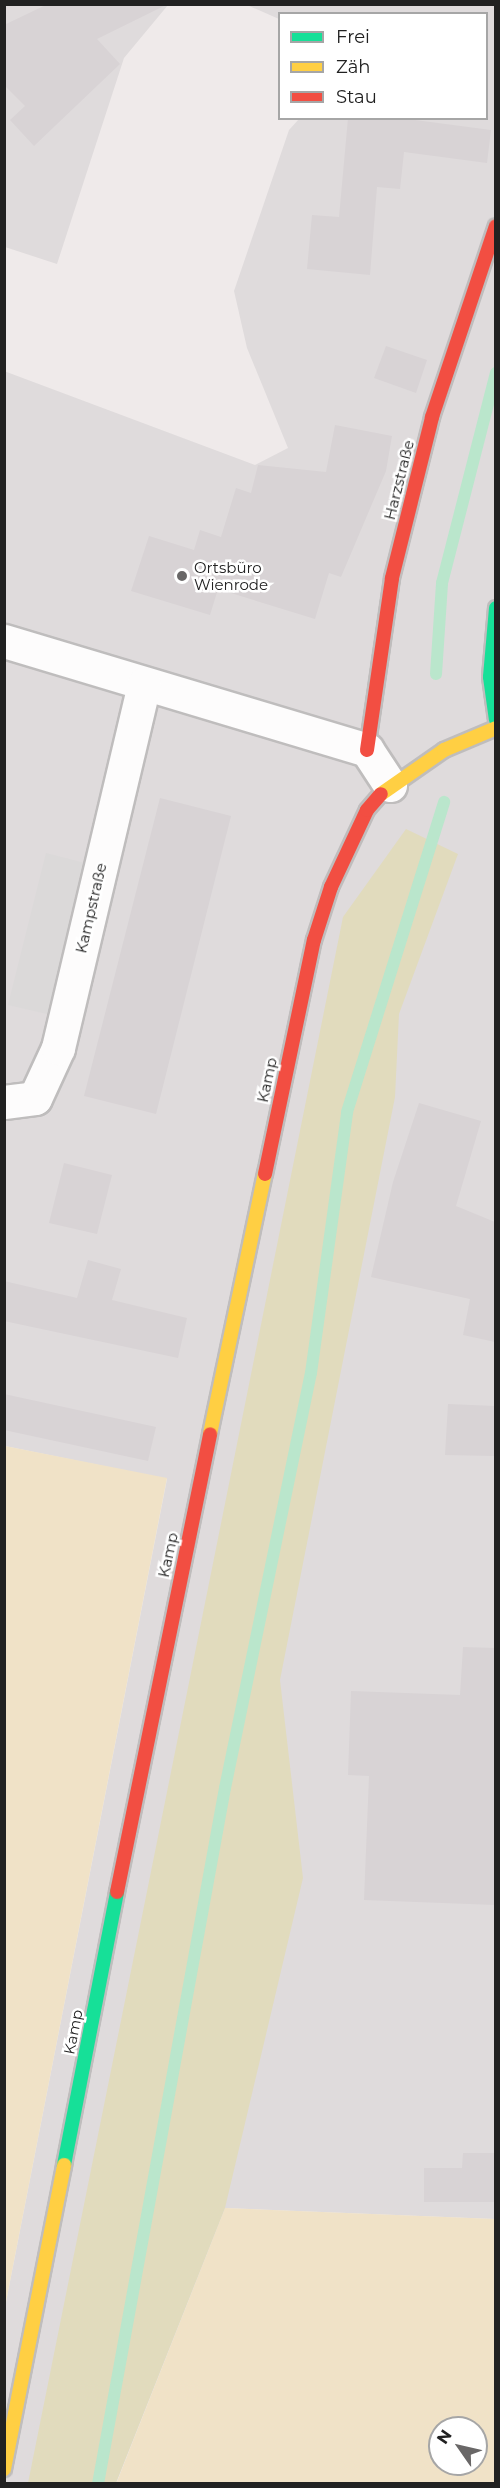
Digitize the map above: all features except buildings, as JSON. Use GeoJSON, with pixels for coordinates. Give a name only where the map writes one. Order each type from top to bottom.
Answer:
{"type":"FeatureCollection","features":[{"type":"Feature","properties":{"kind":"street","name":"Harzstraße"},"geometry":{"type":"LineString","coordinates":[[367,750],[392,578],[432,417],[495,226]]}},
{"type":"Feature","properties":{"kind":"street"},"geometry":{"type":"LineString","coordinates":[[495,608],[490,677],[495,720]]}},
{"type":"Feature","properties":{"kind":"street"},"geometry":{"type":"LineString","coordinates":[[4,641],[367,750],[390,785]]}},
{"type":"Feature","properties":{"kind":"street","name":"Kampstraße"},"geometry":{"type":"LineString","coordinates":[[4,1102],[35,1098],[58,1048],[144,684]]}},
{"type":"Feature","properties":{"kind":"street","name":"Kamp"},"geometry":{"type":"LineString","coordinates":[[4,2469],[172,1616],[315,940],[350,841],[367,810],[390,785],[444,750],[495,728]]}},
{"type":"Feature","properties":{"kind":"shaded area"},"geometry":{"type":"Polygon","coordinates":[[[5,5],[168,5],[124,58],[57,264],[5,247],[5,5]]]}},
{"type":"Feature","properties":{"kind":"shaded area"},"geometry":{"type":"Polygon","coordinates":[[[247,5],[495,5],[495,2219],[225,2208],[116,2483],[5,2483],[5,2307],[167,1479],[5,1446],[4,371],[255,465],[288,448],[247,348],[234,291],[289,130],[298,120],[488,120],[488,12],[278,12],[278,19],[247,5]]]}},
{"type":"Feature","properties":{"kind":"shaded area"},"geometry":{"type":"Polygon","coordinates":[[[406,829],[458,854],[399,1014],[395,1097],[280,1680],[303,1878],[225,2208],[116,2483],[28,2483],[343,917],[406,829]]]}},
{"type":"Feature","properties":{"kind":"shaded area"},"geometry":{"type":"Polygon","coordinates":[[[46,853],[85,863],[47,1014],[8,1005],[46,853]]]}},
{"type":"Feature","properties":{"kind":"shaded area"},"geometry":{"type":"Polygon","coordinates":[[[4,1446],[167,1478],[5,2307],[4,1446]]]}},
{"type":"Feature","properties":{"kind":"shaded area"},"geometry":{"type":"Polygon","coordinates":[[[225,2208],[495,2219],[495,2483],[116,2484],[225,2208]]]}},
{"type":"Feature","properties":{"kind":"waterway"},"geometry":{"type":"LineString","coordinates":[[436,674],[442,583],[496,373]]}},
{"type":"Feature","properties":{"kind":"waterway"},"geometry":{"type":"LineString","coordinates":[[98,2484],[225,1788],[311,1373],[347,1112],[444,802]]}},
{"type":"Feature","properties":{"kind":"traffic: fast"},"geometry":{"type":"LineString","coordinates":[[496,608],[490,677],[496,720]]}},
{"type":"Feature","properties":{"kind":"traffic: fast"},"geometry":{"type":"LineString","coordinates":[[64,2165],[117,1892]]}},
{"type":"Feature","properties":{"kind":"traffic: slow"},"geometry":{"type":"LineString","coordinates":[[381,794],[444,750],[496,728]]}},
{"type":"Feature","properties":{"kind":"traffic: slow"},"geometry":{"type":"LineString","coordinates":[[210,1434],[265,1174]]}},
{"type":"Feature","properties":{"kind":"traffic: slow"},"geometry":{"type":"LineString","coordinates":[[4,2469],[64,2165]]}},
{"type":"Feature","properties":{"kind":"traffic: jam"},"geometry":{"type":"LineString","coordinates":[[367,750],[392,578],[432,417],[496,226]]}},
{"type":"Feature","properties":{"kind":"traffic: jam"},"geometry":{"type":"LineString","coordinates":[[265,1174],[314,940],[331,887],[367,810],[381,794]]}},
{"type":"Feature","properties":{"kind":"traffic: jam"},"geometry":{"type":"LineString","coordinates":[[117,1892],[210,1434]]}},
{"type":"Feature","properties":{"kind":"place","name":"Ortsbüro Wienrode"},"geometry":{"type":"Point","coordinates":[182,576]}}]}
